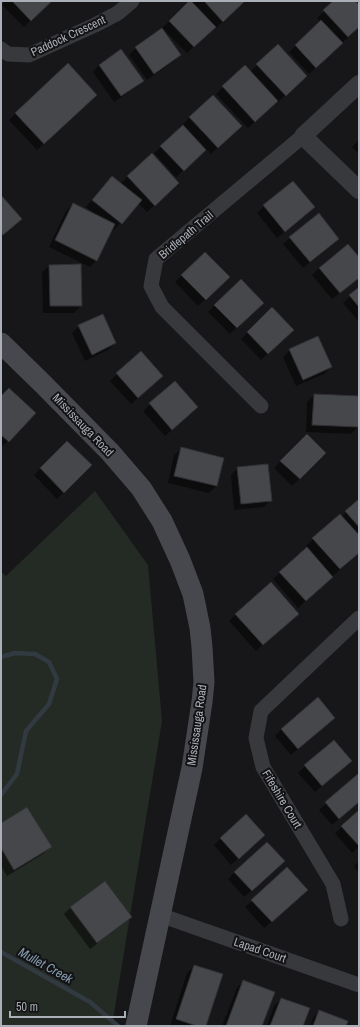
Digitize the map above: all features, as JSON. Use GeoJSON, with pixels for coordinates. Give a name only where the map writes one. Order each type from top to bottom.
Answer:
{"type":"FeatureCollection","features":[{"type":"Feature","properties":{"kind":"main road","name":"Mississauga Road"},"geometry":{"type":"LineString","coordinates":[[1,343],[110,452],[141,488],[162,521],[180,560],[193,594],[200,628],[204,682],[192,768],[136,1026]]}},
{"type":"Feature","properties":{"kind":"street","name":"Paddock Crescent"},"geometry":{"type":"LineString","coordinates":[[1,49],[8,54],[29,56],[118,13],[132,1]]}},
{"type":"Feature","properties":{"kind":"street","name":"Bridlepath Trail"},"geometry":{"type":"LineString","coordinates":[[261,406],[162,307],[151,286],[156,259],[303,136],[359,84]]}},
{"type":"Feature","properties":{"kind":"street"},"geometry":{"type":"LineString","coordinates":[[303,136],[359,190]]}},
{"type":"Feature","properties":{"kind":"street","name":"Fifeshire Court"},"geometry":{"type":"LineString","coordinates":[[341,919],[333,884],[263,767],[256,738],[261,711],[359,618]]}},
{"type":"Feature","properties":{"kind":"street","name":"Lapad Court"},"geometry":{"type":"LineString","coordinates":[[160,915],[359,985]]}},
{"type":"Feature","properties":{"kind":"shaded area"},"geometry":{"type":"Polygon","coordinates":[[[95,491],[148,565],[162,721],[112,1026],[1,1026],[1,572],[6,576],[95,491]]]}},
{"type":"Feature","properties":{"kind":"building"},"geometry":{"type":"Polygon","coordinates":[[[12,1],[52,1],[31,21],[12,1]]]}},
{"type":"Feature","properties":{"kind":"building"},"geometry":{"type":"Polygon","coordinates":[[[189,1],[191,1],[216,27],[194,47],[169,21],[189,1]]]}},
{"type":"Feature","properties":{"kind":"building"},"geometry":{"type":"Polygon","coordinates":[[[204,1],[245,1],[223,22],[204,1]]]}},
{"type":"Feature","properties":{"kind":"building"},"geometry":{"type":"Polygon","coordinates":[[[333,1],[355,1],[359,5],[359,27],[348,37],[323,10],[333,1]]]}},
{"type":"Feature","properties":{"kind":"building"},"geometry":{"type":"Polygon","coordinates":[[[321,20],[343,43],[316,68],[295,45],[321,20]]]}},
{"type":"Feature","properties":{"kind":"building"},"geometry":{"type":"Polygon","coordinates":[[[162,28],[181,55],[154,74],[135,47],[162,28]]]}},
{"type":"Feature","properties":{"kind":"building"},"geometry":{"type":"Polygon","coordinates":[[[278,44],[307,76],[286,96],[256,64],[278,44]]]}},
{"type":"Feature","properties":{"kind":"building"},"geometry":{"type":"Polygon","coordinates":[[[121,49],[144,81],[121,96],[99,65],[121,49]]]}},
{"type":"Feature","properties":{"kind":"building"},"geometry":{"type":"Polygon","coordinates":[[[68,63],[97,95],[44,144],[15,113],[68,63]]]}},
{"type":"Feature","properties":{"kind":"building"},"geometry":{"type":"Polygon","coordinates":[[[245,65],[278,101],[255,122],[222,86],[245,65]]]}},
{"type":"Feature","properties":{"kind":"building"},"geometry":{"type":"Polygon","coordinates":[[[213,95],[242,126],[218,148],[189,117],[213,95]]]}},
{"type":"Feature","properties":{"kind":"building"},"geometry":{"type":"Polygon","coordinates":[[[183,125],[206,150],[184,171],[160,146],[183,125]]]}},
{"type":"Feature","properties":{"kind":"building"},"geometry":{"type":"Polygon","coordinates":[[[152,153],[179,183],[155,206],[127,176],[152,153]]]}},
{"type":"Feature","properties":{"kind":"building"},"geometry":{"type":"Polygon","coordinates":[[[112,176],[142,200],[122,224],[92,200],[112,176]]]}},
{"type":"Feature","properties":{"kind":"building"},"geometry":{"type":"Polygon","coordinates":[[[293,181],[315,207],[285,232],[263,205],[293,181]]]}},
{"type":"Feature","properties":{"kind":"building"},"geometry":{"type":"Polygon","coordinates":[[[1,195],[22,219],[3,235],[1,232],[1,195]]]}},
{"type":"Feature","properties":{"kind":"building"},"geometry":{"type":"Polygon","coordinates":[[[73,203],[115,224],[97,261],[55,240],[73,203]]]}},
{"type":"Feature","properties":{"kind":"building"},"geometry":{"type":"Polygon","coordinates":[[[319,213],[339,239],[310,262],[289,237],[319,213]]]}},
{"type":"Feature","properties":{"kind":"building"},"geometry":{"type":"Polygon","coordinates":[[[348,244],[359,257],[359,278],[340,293],[319,268],[348,244]]]}},
{"type":"Feature","properties":{"kind":"building"},"geometry":{"type":"Polygon","coordinates":[[[205,252],[230,277],[206,300],[181,275],[205,252]]]}},
{"type":"Feature","properties":{"kind":"building"},"geometry":{"type":"Polygon","coordinates":[[[81,264],[82,306],[50,306],[49,265],[81,264]]]}},
{"type":"Feature","properties":{"kind":"building"},"geometry":{"type":"Polygon","coordinates":[[[241,279],[264,303],[237,328],[214,305],[241,279]]]}},
{"type":"Feature","properties":{"kind":"building"},"geometry":{"type":"Polygon","coordinates":[[[359,287],[359,307],[349,295],[359,287]]]}},
{"type":"Feature","properties":{"kind":"building"},"geometry":{"type":"Polygon","coordinates":[[[272,307],[294,330],[268,354],[247,332],[272,307]]]}},
{"type":"Feature","properties":{"kind":"building"},"geometry":{"type":"Polygon","coordinates":[[[103,314],[116,343],[92,355],[78,325],[103,314]]]}},
{"type":"Feature","properties":{"kind":"building"},"geometry":{"type":"Polygon","coordinates":[[[318,336],[332,367],[303,380],[289,349],[318,336]]]}},
{"type":"Feature","properties":{"kind":"building"},"geometry":{"type":"Polygon","coordinates":[[[141,351],[163,376],[138,398],[116,373],[141,351]]]}},
{"type":"Feature","properties":{"kind":"building"},"geometry":{"type":"Polygon","coordinates":[[[175,381],[198,407],[172,430],[149,403],[175,381]]]}},
{"type":"Feature","properties":{"kind":"building"},"geometry":{"type":"Polygon","coordinates":[[[9,388],[36,413],[9,442],[1,435],[1,396],[9,388]]]}},
{"type":"Feature","properties":{"kind":"building"},"geometry":{"type":"Polygon","coordinates":[[[314,394],[359,396],[359,427],[312,425],[314,394]]]}},
{"type":"Feature","properties":{"kind":"building"},"geometry":{"type":"Polygon","coordinates":[[[307,434],[326,453],[300,479],[280,461],[307,434]]]}},
{"type":"Feature","properties":{"kind":"building"},"geometry":{"type":"Polygon","coordinates":[[[67,441],[92,465],[64,493],[40,468],[67,441]]]}},
{"type":"Feature","properties":{"kind":"building"},"geometry":{"type":"Polygon","coordinates":[[[181,447],[224,458],[217,486],[174,476],[181,447]]]}},
{"type":"Feature","properties":{"kind":"building"},"geometry":{"type":"Polygon","coordinates":[[[268,464],[272,501],[241,504],[237,467],[268,464]]]}},
{"type":"Feature","properties":{"kind":"building"},"geometry":{"type":"Polygon","coordinates":[[[359,499],[359,527],[345,511],[359,499]]]}},
{"type":"Feature","properties":{"kind":"building"},"geometry":{"type":"Polygon","coordinates":[[[340,514],[359,535],[359,553],[340,569],[312,538],[340,514]]]}},
{"type":"Feature","properties":{"kind":"building"},"geometry":{"type":"Polygon","coordinates":[[[307,547],[333,577],[306,601],[279,572],[307,547]]]}},
{"type":"Feature","properties":{"kind":"building"},"geometry":{"type":"Polygon","coordinates":[[[271,582],[299,614],[263,645],[235,614],[271,582]]]}},
{"type":"Feature","properties":{"kind":"building"},"geometry":{"type":"Polygon","coordinates":[[[318,697],[335,718],[298,749],[281,729],[318,697]]]}},
{"type":"Feature","properties":{"kind":"building"},"geometry":{"type":"Polygon","coordinates":[[[334,740],[352,761],[322,786],[304,765],[334,740]]]}},
{"type":"Feature","properties":{"kind":"building"},"geometry":{"type":"Polygon","coordinates":[[[359,773],[359,802],[339,819],[325,802],[359,773]]]}},
{"type":"Feature","properties":{"kind":"building"},"geometry":{"type":"Polygon","coordinates":[[[27,807],[52,847],[14,870],[1,848],[1,823],[27,807]]]}},
{"type":"Feature","properties":{"kind":"building"},"geometry":{"type":"Polygon","coordinates":[[[359,810],[359,846],[341,826],[359,810]]]}},
{"type":"Feature","properties":{"kind":"building"},"geometry":{"type":"Polygon","coordinates":[[[246,814],[265,835],[239,859],[220,838],[246,814]]]}},
{"type":"Feature","properties":{"kind":"building"},"geometry":{"type":"Polygon","coordinates":[[[267,842],[285,861],[252,891],[234,872],[267,842]]]}},
{"type":"Feature","properties":{"kind":"building"},"geometry":{"type":"Polygon","coordinates":[[[287,867],[308,890],[272,922],[251,900],[287,867]]]}},
{"type":"Feature","properties":{"kind":"building"},"geometry":{"type":"Polygon","coordinates":[[[105,881],[132,917],[97,943],[70,907],[105,881]]]}},
{"type":"Feature","properties":{"kind":"building"},"geometry":{"type":"Polygon","coordinates":[[[194,965],[223,974],[206,1026],[197,1026],[176,1019],[194,965]]]}},
{"type":"Feature","properties":{"kind":"building"},"geometry":{"type":"Polygon","coordinates":[[[243,980],[275,992],[262,1026],[226,1026],[243,980]]]}},
{"type":"Feature","properties":{"kind":"building"},"geometry":{"type":"Polygon","coordinates":[[[281,998],[310,1008],[303,1026],[270,1026],[281,998]]]}},
{"type":"Feature","properties":{"kind":"building"},"geometry":{"type":"Polygon","coordinates":[[[319,1010],[348,1021],[346,1026],[313,1026],[319,1010]]]}},
{"type":"Feature","properties":{"kind":"waterway","name":"Mullet Creek"},"geometry":{"type":"LineString","coordinates":[[1,657],[15,653],[35,654],[49,662],[57,679],[49,704],[26,731],[17,774],[1,795]]}},
{"type":"Feature","properties":{"kind":"waterway","name":"Mullet Creek"},"geometry":{"type":"LineString","coordinates":[[1,952],[90,1002],[118,1026]]}}]}
